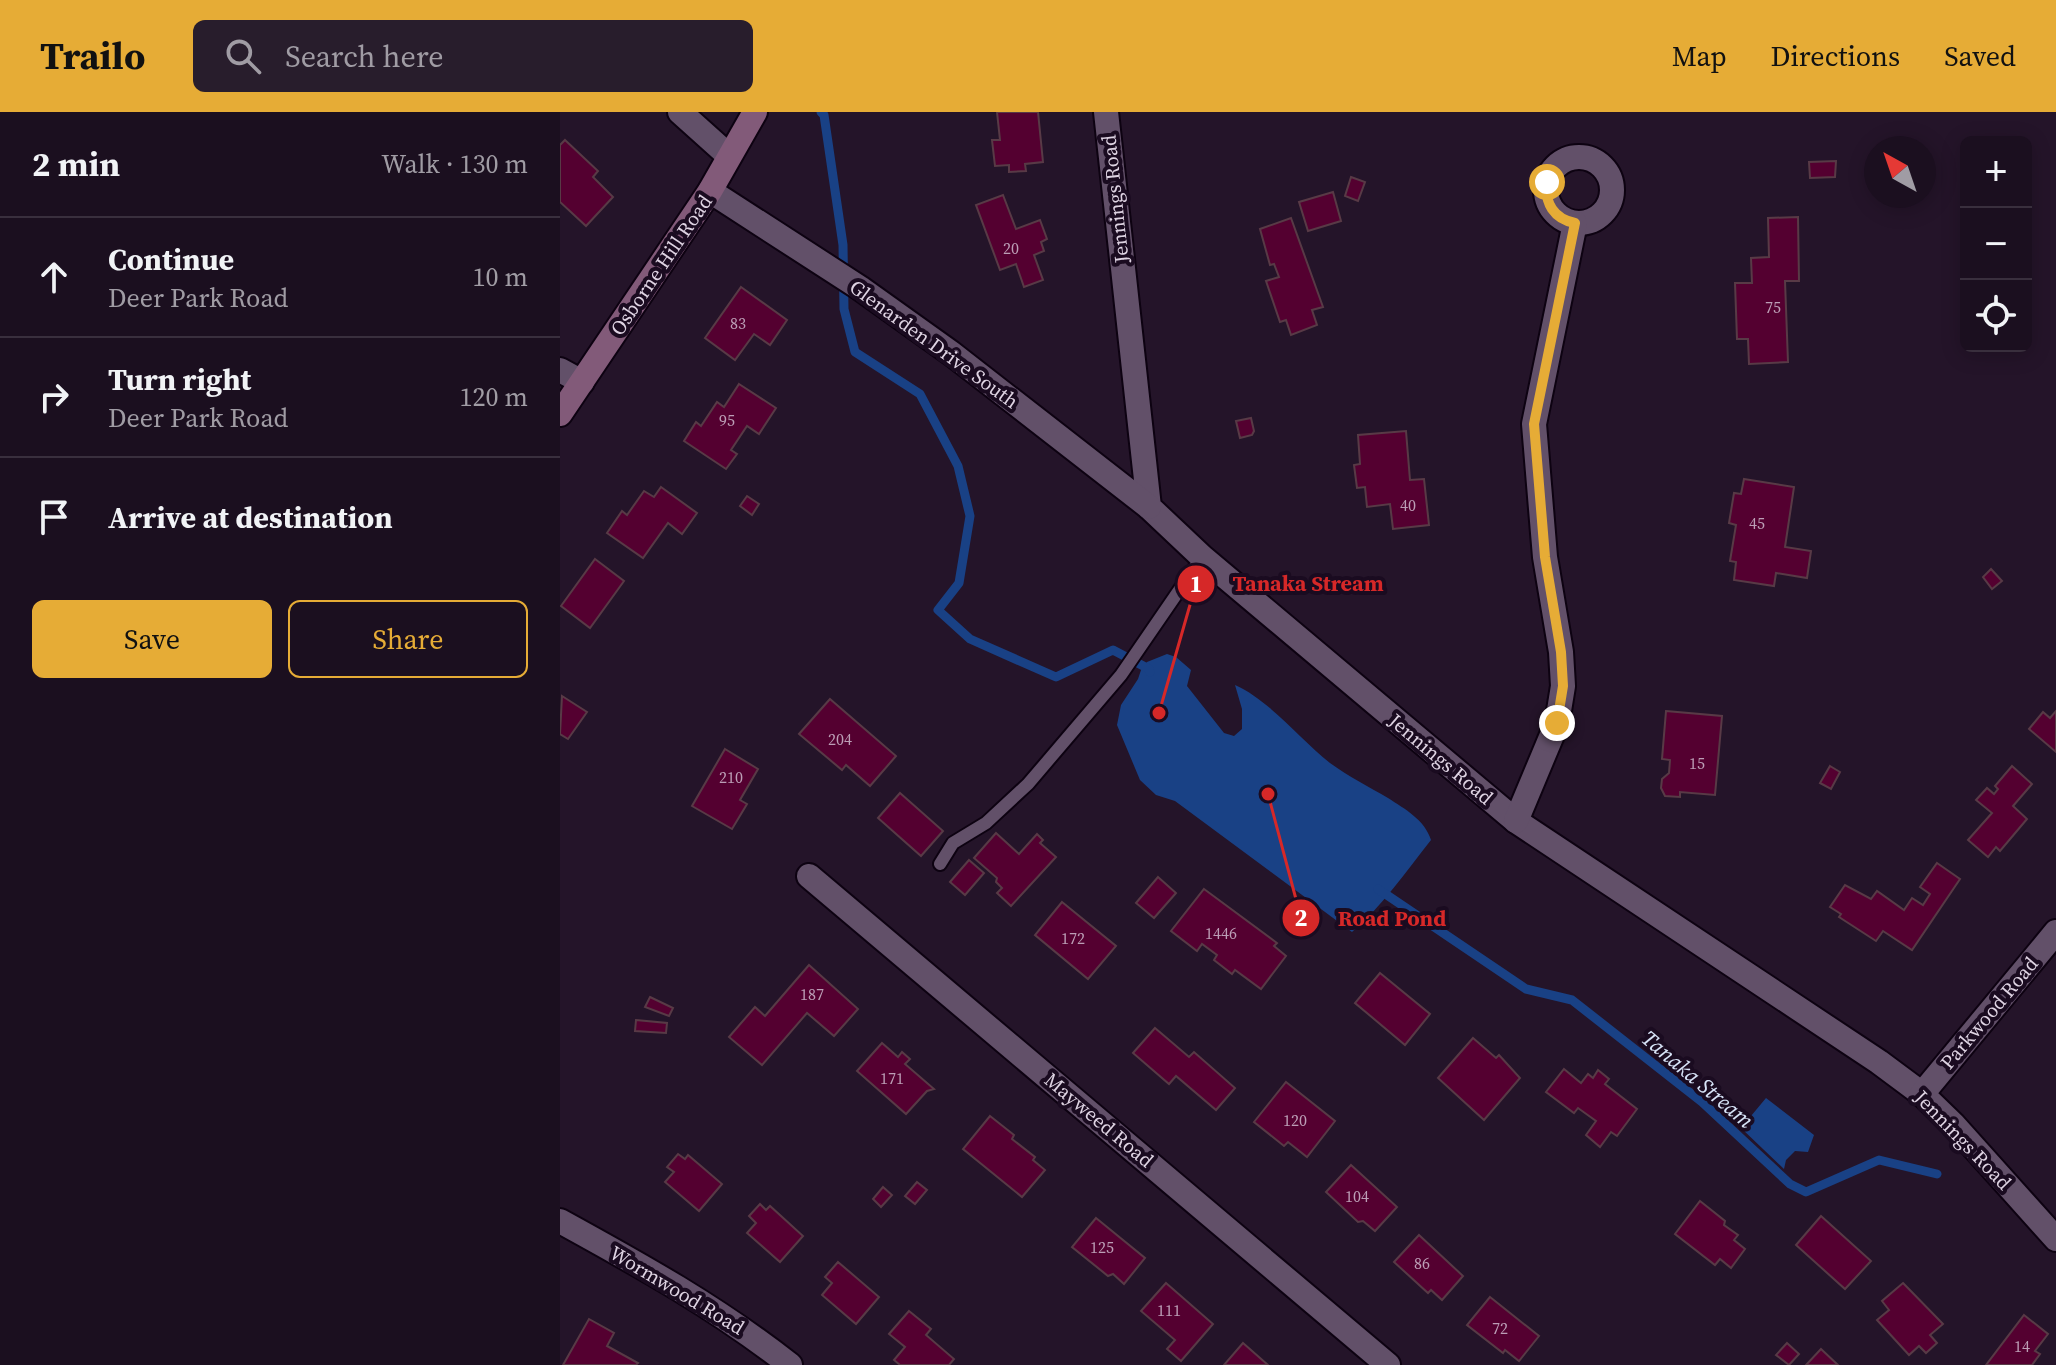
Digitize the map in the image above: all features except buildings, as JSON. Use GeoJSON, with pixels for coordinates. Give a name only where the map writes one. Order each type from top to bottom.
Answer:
{"type":"FeatureCollection","features":[{"type":"Feature","properties":{"kind":"street"},"geometry":{"type":"LineString","coordinates":[[680,112],[729,156]]}},
{"type":"Feature","properties":{"kind":"street","name":"Osborne Hill Road"},"geometry":{"type":"LineString","coordinates":[[560,414],[710,191],[755,112]]}},
{"type":"Feature","properties":{"kind":"street","name":"Jennings Road"},"geometry":{"type":"LineString","coordinates":[[1106,112],[1149,507],[1202,557],[1516,821],[1879,1062],[1922,1094],[1953,1124],[2056,1239]]}},
{"type":"Feature","properties":{"kind":"street","name":"Glenarden Drive South"},"geometry":{"type":"LineString","coordinates":[[710,191],[860,288],[951,353],[1149,507]]}},
{"type":"Feature","properties":{"kind":"street"},"geometry":{"type":"LineString","coordinates":[[1516,821],[1557,723],[1563,686],[1561,652],[1545,557],[1534,424],[1575,223]]}},
{"type":"Feature","properties":{"kind":"street"},"geometry":{"type":"LineString","coordinates":[[560,370],[582,382]]}},
{"type":"Feature","properties":{"kind":"street","name":"Mayweed Road"},"geometry":{"type":"LineString","coordinates":[[809,876],[1388,1365]]}},
{"type":"Feature","properties":{"kind":"street","name":"Parkwood Road"},"geometry":{"type":"LineString","coordinates":[[1922,1094],[2056,932]]}},
{"type":"Feature","properties":{"kind":"street","name":"Wormwood Road"},"geometry":{"type":"LineString","coordinates":[[560,1221],[679,1287],[740,1326],[790,1365]]}},
{"type":"Feature","properties":{"kind":"lane"},"geometry":{"type":"LineString","coordinates":[[940,864],[953,843],[986,823],[1028,784],[1123,672],[1202,557]]}},
{"type":"Feature","properties":{"kind":"water"},"geometry":{"type":"Polygon","coordinates":[[[1167,654],[1176,657],[1191,670],[1187,686],[1224,733],[1234,736],[1242,729],[1242,709],[1235,685],[1260,700],[1330,763],[1401,806],[1428,833],[1431,840],[1384,900],[1352,932],[1175,801],[1156,795],[1140,780],[1117,725],[1121,705],[1147,662],[1167,654]]]}},
{"type":"Feature","properties":{"kind":"water"},"geometry":{"type":"Polygon","coordinates":[[[1766,1098],[1814,1135],[1808,1152],[1795,1151],[1786,1160],[1784,1169],[1741,1128],[1766,1098]]]}},
{"type":"Feature","properties":{"kind":"waterway","name":"Tanaka Stream"},"geometry":{"type":"LineString","coordinates":[[821,112],[824,115],[843,245],[844,309],[855,352],[920,394],[958,466],[970,516],[959,583],[938,610],[970,639],[1056,677],[1113,650],[1150,672]]}},
{"type":"Feature","properties":{"kind":"waterway","name":"Tanaka Stream"},"geometry":{"type":"LineString","coordinates":[[1378,889],[1526,989],[1572,1000],[1702,1102],[1790,1184],[1806,1192],[1879,1160],[1937,1174]]}},
{"type":"Feature","properties":{"kind":"place","name":"Tanaka Stream"},"geometry":{"type":"Point","coordinates":[1159,713]}},
{"type":"Feature","properties":{"kind":"place","name":"Road Pond"},"geometry":{"type":"Point","coordinates":[1268,794]}},
{"type":"Feature","properties":{"kind":"route"},"geometry":{"type":"LineString","coordinates":[[1547,182],[1546,195],[1554,211],[1563,219],[1575,223],[1534,424],[1545,557],[1561,652],[1563,686],[1557,723]]}}]}
